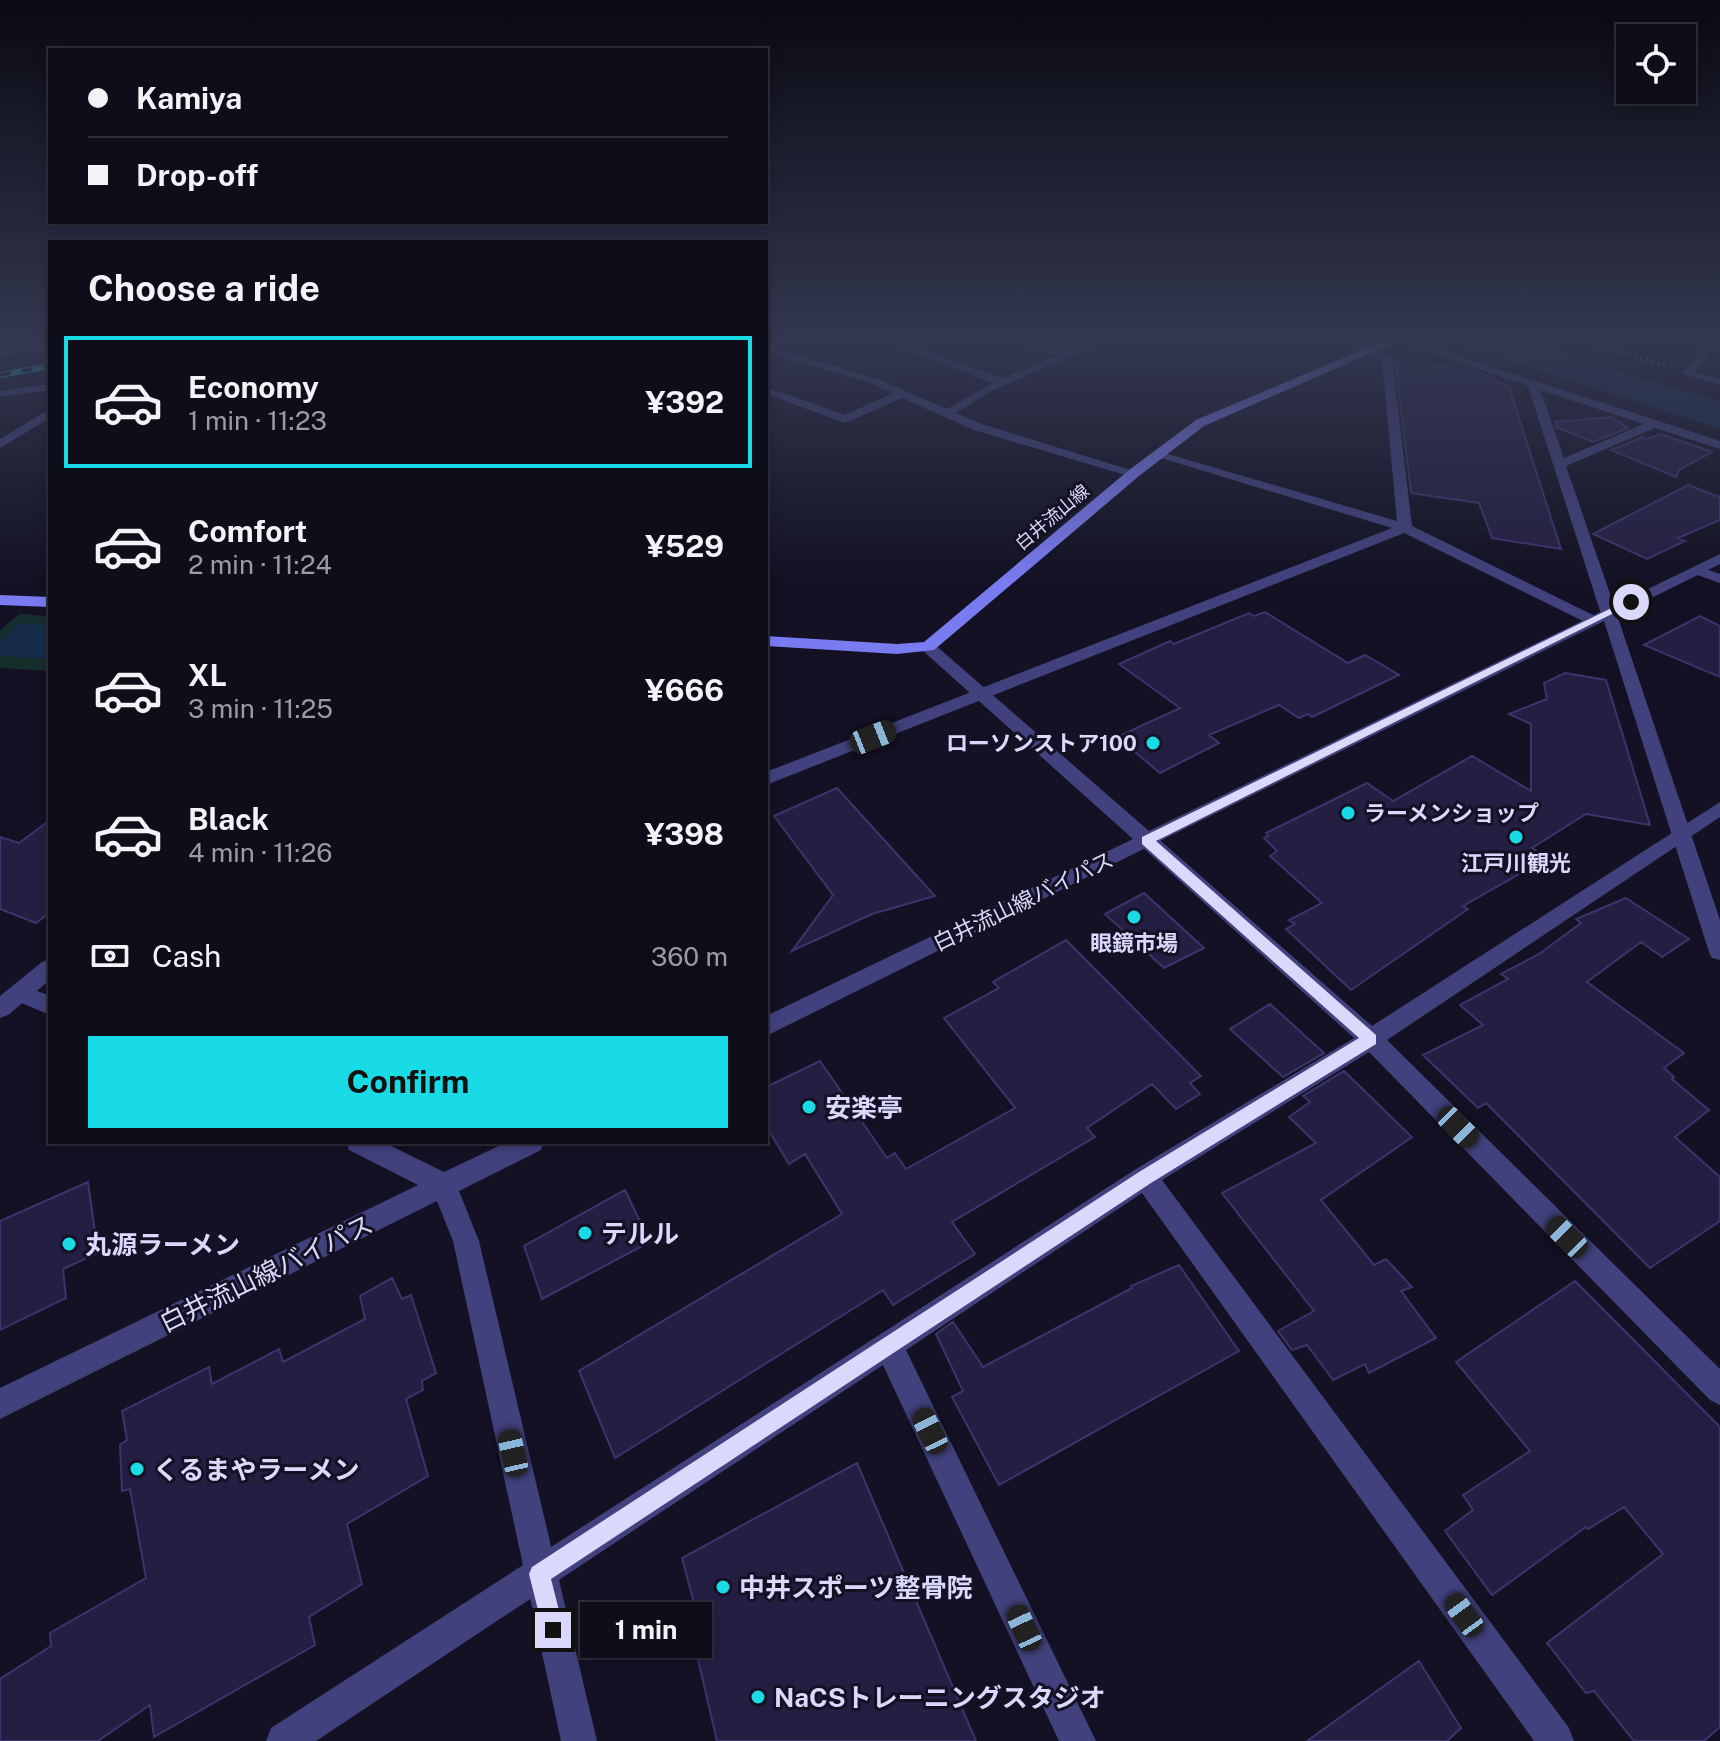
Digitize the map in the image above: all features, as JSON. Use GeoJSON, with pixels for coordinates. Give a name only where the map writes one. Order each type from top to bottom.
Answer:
{"type":"FeatureCollection","features":[{"type":"Feature","properties":{"kind":"main road","name":"白井流山線"},"geometry":{"type":"LineString","coordinates":[[928,647],[1134,473],[1205,420]]}},
{"type":"Feature","properties":{"kind":"main road"},"geometry":{"type":"LineString","coordinates":[[3,603],[48,602]]}},
{"type":"Feature","properties":{"kind":"main road"},"geometry":{"type":"LineString","coordinates":[[768,641],[897,649],[928,647]]}},
{"type":"Feature","properties":{"kind":"street"},"geometry":{"type":"LineString","coordinates":[[0,444],[39,420]]}},
{"type":"Feature","properties":{"kind":"street"},"geometry":{"type":"LineString","coordinates":[[964,420],[1134,473]]}},
{"type":"Feature","properties":{"kind":"street"},"geometry":{"type":"LineString","coordinates":[[1394,420],[1405,528]]}},
{"type":"Feature","properties":{"kind":"street"},"geometry":{"type":"LineString","coordinates":[[1544,420],[1601,617],[1720,952]]}},
{"type":"Feature","properties":{"kind":"street"},"geometry":{"type":"LineString","coordinates":[[1642,420],[1720,445]]}},
{"type":"Feature","properties":{"kind":"street"},"geometry":{"type":"LineString","coordinates":[[1558,465],[1654,424]]}},
{"type":"Feature","properties":{"kind":"street"},"geometry":{"type":"LineString","coordinates":[[25,429],[48,434]]}},
{"type":"Feature","properties":{"kind":"street"},"geometry":{"type":"LineString","coordinates":[[1157,455],[1405,528],[1601,617]]}},
{"type":"Feature","properties":{"kind":"street"},"geometry":{"type":"LineString","coordinates":[[768,778],[1405,528]]}},
{"type":"Feature","properties":{"kind":"street"},"geometry":{"type":"LineString","coordinates":[[1720,558],[1147,840],[1371,1039],[1720,1390]]}},
{"type":"Feature","properties":{"kind":"street"},"geometry":{"type":"LineString","coordinates":[[1697,570],[1720,579]]}},
{"type":"Feature","properties":{"kind":"street","name":"白井流山線バイパス"},"geometry":{"type":"LineString","coordinates":[[768,1026],[1147,840],[928,647]]}},
{"type":"Feature","properties":{"kind":"street"},"geometry":{"type":"LineString","coordinates":[[284,1741],[1145,1177],[1371,1039],[1720,808]]}},
{"type":"Feature","properties":{"kind":"street"},"geometry":{"type":"LineString","coordinates":[[0,1009],[48,970]]}},
{"type":"Feature","properties":{"kind":"street"},"geometry":{"type":"LineString","coordinates":[[20,993],[48,1005]]}},
{"type":"Feature","properties":{"kind":"street"},"geometry":{"type":"LineString","coordinates":[[362,1144],[444,1185],[466,1241],[579,1741]]}},
{"type":"Feature","properties":{"kind":"street","name":"白井流山線バイパス"},"geometry":{"type":"LineString","coordinates":[[0,1404],[528,1144]]}},
{"type":"Feature","properties":{"kind":"street"},"geometry":{"type":"LineString","coordinates":[[1145,1177],[1556,1741]]}},
{"type":"Feature","properties":{"kind":"street"},"geometry":{"type":"LineString","coordinates":[[889,1346],[1078,1741]]}},
{"type":"Feature","properties":{"kind":"green space"},"geometry":{"type":"Polygon","coordinates":[[[20,614],[48,616],[48,671],[0,668],[0,630],[20,614]]]}},
{"type":"Feature","properties":{"kind":"water"},"geometry":{"type":"Polygon","coordinates":[[[1693,420],[1720,420],[1720,429],[1693,420]]]}},
{"type":"Feature","properties":{"kind":"water"},"geometry":{"type":"Polygon","coordinates":[[[20,623],[48,625],[48,659],[0,656],[0,641],[20,623]]]}},
{"type":"Feature","properties":{"kind":"building"},"geometry":{"type":"Polygon","coordinates":[[[1402,420],[1520,420],[1561,549],[1492,538],[1479,503],[1411,493],[1402,420]]]}},
{"type":"Feature","properties":{"kind":"building"},"geometry":{"type":"Polygon","coordinates":[[[1616,420],[1628,428],[1593,442],[1556,427],[1555,422],[1616,420]]]}},
{"type":"Feature","properties":{"kind":"building"},"geometry":{"type":"Polygon","coordinates":[[[1661,434],[1712,452],[1679,470],[1676,477],[1611,450],[1643,437],[1647,439],[1661,434]]]}},
{"type":"Feature","properties":{"kind":"building"},"geometry":{"type":"Polygon","coordinates":[[[1688,485],[1720,497],[1720,520],[1678,538],[1685,541],[1647,559],[1593,534],[1688,485]]]}},
{"type":"Feature","properties":{"kind":"building"},"geometry":{"type":"Polygon","coordinates":[[[1265,612],[1348,663],[1365,655],[1399,675],[1312,717],[1308,714],[1299,718],[1279,705],[1209,735],[1219,743],[1160,773],[1117,737],[1180,708],[1119,664],[1170,641],[1174,644],[1249,613],[1254,616],[1265,612]]]}},
{"type":"Feature","properties":{"kind":"building"},"geometry":{"type":"Polygon","coordinates":[[[1700,616],[1720,626],[1720,677],[1644,645],[1700,616]]]}},
{"type":"Feature","properties":{"kind":"building"},"geometry":{"type":"Polygon","coordinates":[[[1565,673],[1606,680],[1650,825],[1586,814],[1532,848],[1537,851],[1533,853],[1544,860],[1463,906],[1468,909],[1351,990],[1286,929],[1295,924],[1289,920],[1322,903],[1270,856],[1277,851],[1264,838],[1268,836],[1266,833],[1367,783],[1393,801],[1472,756],[1531,791],[1531,724],[1509,714],[1547,699],[1544,683],[1565,673]]]}},
{"type":"Feature","properties":{"kind":"building"},"geometry":{"type":"Polygon","coordinates":[[[837,788],[935,896],[872,914],[792,951],[833,895],[774,816],[837,788]]]}},
{"type":"Feature","properties":{"kind":"building"},"geometry":{"type":"Polygon","coordinates":[[[48,821],[48,914],[36,923],[0,909],[0,837],[19,843],[48,821]]]}},
{"type":"Feature","properties":{"kind":"building"},"geometry":{"type":"Polygon","coordinates":[[[1144,893],[1204,948],[1164,968],[1105,914],[1144,893]]]}},
{"type":"Feature","properties":{"kind":"building"},"geometry":{"type":"Polygon","coordinates":[[[1626,898],[1689,939],[1662,957],[1641,942],[1587,982],[1684,1053],[1664,1068],[1674,1077],[1672,1079],[1709,1110],[1675,1137],[1720,1177],[1720,1221],[1650,1268],[1486,1103],[1478,1108],[1423,1055],[1483,1025],[1460,1005],[1508,979],[1501,974],[1539,954],[1581,923],[1576,919],[1626,898]]]}},
{"type":"Feature","properties":{"kind":"building"},"geometry":{"type":"Polygon","coordinates":[[[1066,940],[1201,1076],[1190,1083],[1200,1094],[1176,1109],[1152,1084],[1087,1128],[1095,1137],[952,1222],[975,1254],[893,1305],[883,1290],[615,1458],[579,1371],[842,1214],[805,1154],[789,1164],[768,1129],[768,1086],[820,1061],[887,1158],[895,1153],[906,1169],[1015,1108],[944,1018],[999,988],[993,982],[1066,940]]]}},
{"type":"Feature","properties":{"kind":"building"},"geometry":{"type":"Polygon","coordinates":[[[1270,1004],[1324,1053],[1283,1077],[1230,1029],[1270,1004]]]}},
{"type":"Feature","properties":{"kind":"building"},"geometry":{"type":"Polygon","coordinates":[[[1344,1071],[1412,1137],[1321,1200],[1374,1265],[1386,1259],[1412,1287],[1401,1291],[1436,1338],[1369,1373],[1365,1364],[1333,1380],[1307,1345],[1292,1350],[1278,1331],[1314,1311],[1222,1193],[1316,1143],[1289,1117],[1310,1102],[1303,1096],[1344,1071]]]}},
{"type":"Feature","properties":{"kind":"building"},"geometry":{"type":"Polygon","coordinates":[[[88,1182],[98,1253],[63,1269],[66,1298],[0,1330],[0,1221],[88,1182]]]}},
{"type":"Feature","properties":{"kind":"building"},"geometry":{"type":"Polygon","coordinates":[[[625,1190],[650,1242],[542,1299],[524,1246],[625,1190]]]}},
{"type":"Feature","properties":{"kind":"building"},"geometry":{"type":"Polygon","coordinates":[[[1179,1265],[1239,1351],[999,1485],[952,1397],[963,1391],[936,1334],[953,1322],[983,1367],[1131,1286],[1179,1265]]]}},
{"type":"Feature","properties":{"kind":"building"},"geometry":{"type":"Polygon","coordinates":[[[392,1278],[402,1299],[411,1295],[436,1373],[422,1381],[423,1390],[406,1399],[428,1476],[347,1524],[362,1584],[309,1617],[315,1645],[154,1737],[150,1705],[98,1741],[0,1741],[0,1679],[51,1646],[50,1633],[146,1578],[130,1489],[122,1491],[120,1445],[127,1440],[122,1411],[209,1367],[212,1384],[279,1349],[283,1362],[365,1319],[360,1296],[392,1278]]]}},
{"type":"Feature","properties":{"kind":"building"},"geometry":{"type":"Polygon","coordinates":[[[1575,1281],[1720,1427],[1720,1727],[1704,1741],[1634,1741],[1594,1691],[1586,1693],[1547,1643],[1663,1554],[1624,1507],[1588,1529],[1586,1527],[1492,1595],[1445,1531],[1473,1510],[1463,1495],[1530,1451],[1456,1362],[1575,1281]]]}},
{"type":"Feature","properties":{"kind":"building"},"geometry":{"type":"Polygon","coordinates":[[[857,1463],[976,1741],[717,1741],[690,1625],[698,1618],[682,1558],[857,1463]]]}},
{"type":"Feature","properties":{"kind":"building"},"geometry":{"type":"Polygon","coordinates":[[[1419,1661],[1461,1728],[1447,1741],[1307,1741],[1419,1661]]]}},
{"type":"Feature","properties":{"kind":"place","name":"ローソンストア100"},"geometry":{"type":"Point","coordinates":[1153,743]}},
{"type":"Feature","properties":{"kind":"place","name":"ラーメンショップ"},"geometry":{"type":"Point","coordinates":[1348,813]}},
{"type":"Feature","properties":{"kind":"place","name":"江戸川観光"},"geometry":{"type":"Point","coordinates":[1516,837]}},
{"type":"Feature","properties":{"kind":"place","name":"眼鏡市場"},"geometry":{"type":"Point","coordinates":[1134,917]}},
{"type":"Feature","properties":{"kind":"place","name":"安楽亭"},"geometry":{"type":"Point","coordinates":[809,1107]}},
{"type":"Feature","properties":{"kind":"place","name":"テルル"},"geometry":{"type":"Point","coordinates":[585,1233]}},
{"type":"Feature","properties":{"kind":"place","name":"丸源ラーメン"},"geometry":{"type":"Point","coordinates":[69,1244]}},
{"type":"Feature","properties":{"kind":"place","name":"くるまやラーメン"},"geometry":{"type":"Point","coordinates":[137,1469]}},
{"type":"Feature","properties":{"kind":"place","name":"中井スポーツ整骨院"},"geometry":{"type":"Point","coordinates":[723,1587]}},
{"type":"Feature","properties":{"kind":"place","name":"NaCSトレーニングスタジオ"},"geometry":{"type":"Point","coordinates":[758,1697]}},
{"type":"Feature","properties":{"kind":"route"},"geometry":{"type":"LineString","coordinates":[[553,1630],[539,1574],[1145,1177],[1371,1039],[1147,840],[1631,602]]}}]}
